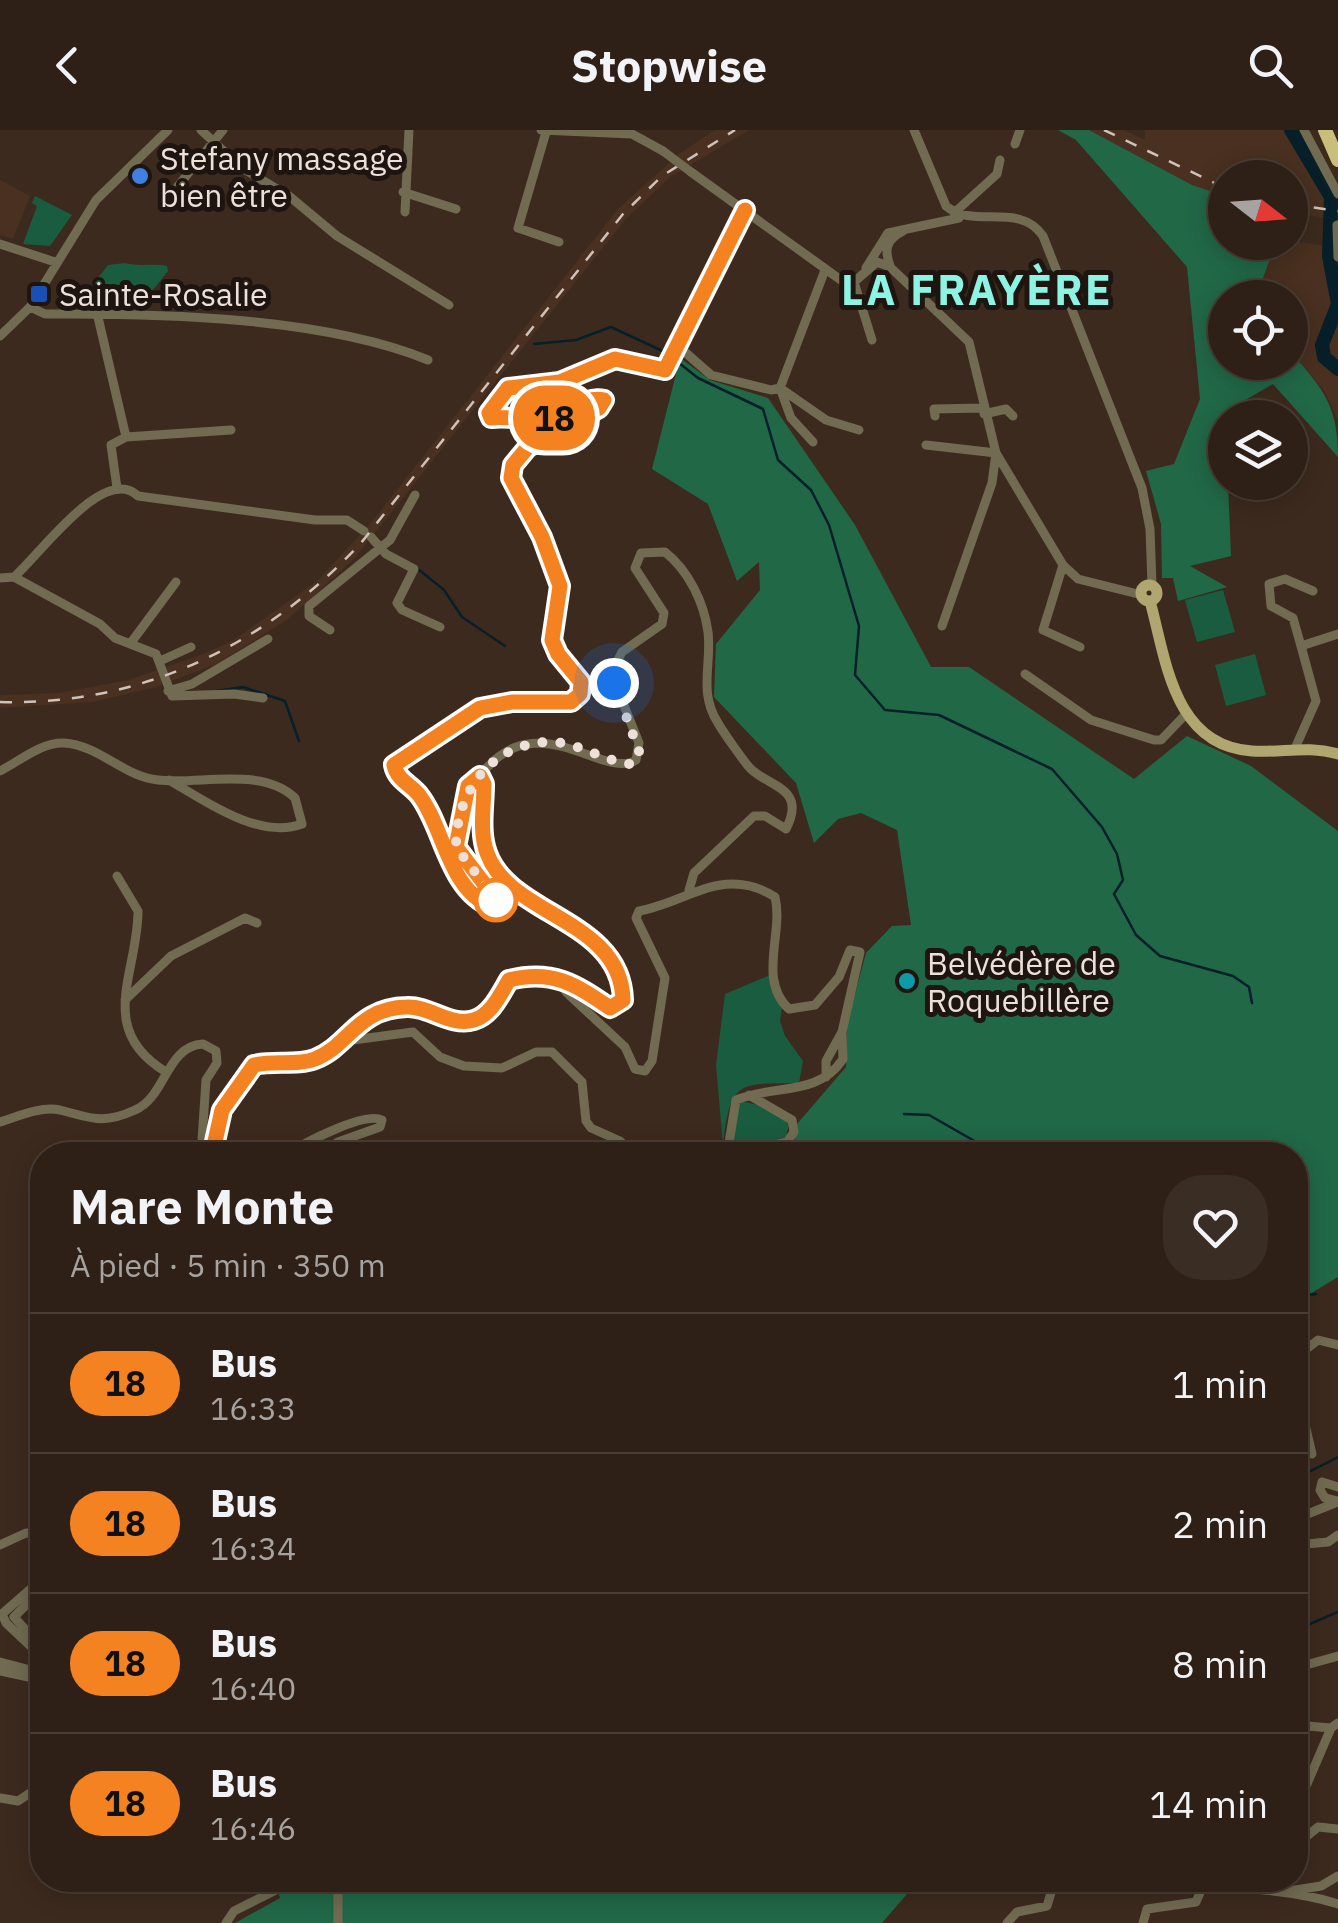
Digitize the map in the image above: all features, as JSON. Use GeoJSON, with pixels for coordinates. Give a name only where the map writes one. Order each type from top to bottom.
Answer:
{"type":"FeatureCollection","features":[{"type":"Feature","properties":{"kind":"highway"},"geometry":{"type":"LineString","coordinates":[[1326,130],[1338,160]]}},
{"type":"Feature","properties":{"kind":"main road"},"geometry":{"type":"LineString","coordinates":[[1152,585],[1157,592],[1146,598],[1174,696],[1185,715],[1220,740],[1246,750],[1296,746],[1338,754]]}},
{"type":"Feature","properties":{"kind":"street"},"geometry":{"type":"LineString","coordinates":[[0,336],[30,306],[96,200],[168,130]]}},
{"type":"Feature","properties":{"kind":"street"},"geometry":{"type":"LineString","coordinates":[[201,130],[242,168],[290,196],[337,236],[449,305]]}},
{"type":"Feature","properties":{"kind":"street"},"geometry":{"type":"LineString","coordinates":[[170,196],[223,130]]}},
{"type":"Feature","properties":{"kind":"street"},"geometry":{"type":"LineString","coordinates":[[405,212],[409,130]]}},
{"type":"Feature","properties":{"kind":"street"},"geometry":{"type":"LineString","coordinates":[[914,130],[950,210]]}},
{"type":"Feature","properties":{"kind":"street"},"geometry":{"type":"LineString","coordinates":[[1016,144],[1020,130]]}},
{"type":"Feature","properties":{"kind":"street"},"geometry":{"type":"LineString","coordinates":[[1304,130],[1338,194]]}},
{"type":"Feature","properties":{"kind":"street"},"geometry":{"type":"LineString","coordinates":[[559,242],[518,228],[544,131],[617,131],[641,137],[663,151],[846,283],[854,282],[877,262],[890,267],[969,342],[982,411],[996,453],[1063,565],[1078,579],[1146,598]]}},
{"type":"Feature","properties":{"kind":"street"},"geometry":{"type":"LineString","coordinates":[[944,220],[950,210],[997,174],[1000,160]]}},
{"type":"Feature","properties":{"kind":"street"},"geometry":{"type":"LineString","coordinates":[[403,192],[456,209]]}},
{"type":"Feature","properties":{"kind":"street"},"geometry":{"type":"LineString","coordinates":[[689,890],[694,874],[754,816],[765,816],[786,829],[789,798],[778,782],[749,768],[718,722],[705,695],[708,632],[685,568],[666,552],[641,552],[636,568],[664,613],[662,624],[622,652],[612,673],[638,742],[636,760],[622,764],[550,741],[509,751],[492,761],[468,786],[456,847],[496,899],[492,907],[450,865],[426,806],[396,775],[394,765],[480,708],[512,702],[571,702],[580,694],[581,682],[558,654],[552,640],[560,586],[542,537],[511,478],[513,465],[528,447],[599,408],[604,400],[593,398],[545,420],[514,415],[491,418],[492,405],[508,388],[560,382],[615,359],[665,370],[745,210]]}},
{"type":"Feature","properties":{"kind":"street"},"geometry":{"type":"LineString","coordinates":[[950,210],[1026,220],[1044,238],[1142,488],[1150,529],[1152,585]]}},
{"type":"Feature","properties":{"kind":"street"},"geometry":{"type":"LineString","coordinates":[[865,271],[888,233],[977,216]]}},
{"type":"Feature","properties":{"kind":"street"},"geometry":{"type":"LineString","coordinates":[[1337,225],[1338,258]]}},
{"type":"Feature","properties":{"kind":"street"},"geometry":{"type":"LineString","coordinates":[[890,267],[885,252],[888,242],[915,226]]}},
{"type":"Feature","properties":{"kind":"street"},"geometry":{"type":"LineString","coordinates":[[0,244],[56,262]]}},
{"type":"Feature","properties":{"kind":"street"},"geometry":{"type":"LineString","coordinates":[[813,442],[791,418],[780,388],[825,270]]}},
{"type":"Feature","properties":{"kind":"street"},"geometry":{"type":"LineString","coordinates":[[854,282],[872,340]]}},
{"type":"Feature","properties":{"kind":"street"},"geometry":{"type":"LineString","coordinates":[[30,306],[45,314],[209,319],[354,337],[428,360]]}},
{"type":"Feature","properties":{"kind":"street"},"geometry":{"type":"LineString","coordinates":[[97,314],[126,437]]}},
{"type":"Feature","properties":{"kind":"street"},"geometry":{"type":"LineString","coordinates":[[675,354],[712,375],[771,390],[780,388],[826,420],[859,430]]}},
{"type":"Feature","properties":{"kind":"street"},"geometry":{"type":"LineString","coordinates":[[935,416],[934,409],[1012,410]]}},
{"type":"Feature","properties":{"kind":"street"},"geometry":{"type":"LineString","coordinates":[[117,488],[111,445],[126,437],[230,430]]}},
{"type":"Feature","properties":{"kind":"street"},"geometry":{"type":"LineString","coordinates":[[926,445],[996,453]]}},
{"type":"Feature","properties":{"kind":"street"},"geometry":{"type":"LineString","coordinates":[[942,626],[992,483],[996,453]]}},
{"type":"Feature","properties":{"kind":"street"},"geometry":{"type":"LineString","coordinates":[[14,577],[91,501],[117,488],[129,488],[138,496],[314,520],[347,520],[368,534],[386,554],[414,569],[397,603],[402,610],[440,627]]}},
{"type":"Feature","properties":{"kind":"street"},"geometry":{"type":"LineString","coordinates":[[330,630],[309,616],[308,606],[390,540],[416,495]]}},
{"type":"Feature","properties":{"kind":"street"},"geometry":{"type":"LineString","coordinates":[[1063,565],[1043,630],[1080,647]]}},
{"type":"Feature","properties":{"kind":"street"},"geometry":{"type":"LineString","coordinates":[[0,578],[14,577],[130,644],[156,654],[168,691],[181,699],[234,694],[262,698]]}},
{"type":"Feature","properties":{"kind":"street"},"geometry":{"type":"LineString","coordinates":[[1296,746],[1316,701],[1293,618],[1270,606],[1269,584],[1285,579],[1313,591]]}},
{"type":"Feature","properties":{"kind":"street"},"geometry":{"type":"LineString","coordinates":[[130,644],[176,582]]}},
{"type":"Feature","properties":{"kind":"street"},"geometry":{"type":"LineString","coordinates":[[1301,646],[1338,634]]}},
{"type":"Feature","properties":{"kind":"street"},"geometry":{"type":"LineString","coordinates":[[168,691],[201,680],[268,639]]}},
{"type":"Feature","properties":{"kind":"street"},"geometry":{"type":"LineString","coordinates":[[160,660],[191,647]]}},
{"type":"Feature","properties":{"kind":"street"},"geometry":{"type":"LineString","coordinates":[[1024,674],[1090,720],[1154,740],[1161,740],[1185,715]]}},
{"type":"Feature","properties":{"kind":"street"},"geometry":{"type":"LineString","coordinates":[[0,771],[41,748],[61,742],[86,747],[146,778],[252,782],[283,788],[296,798],[302,824],[284,828],[244,820],[170,780]]}},
{"type":"Feature","properties":{"kind":"street"},"geometry":{"type":"LineString","coordinates":[[334,1048],[358,1022],[406,1006],[456,1022],[476,1020],[489,1011],[509,980],[549,974],[610,1008],[623,1000],[622,985],[595,939],[495,871],[483,839],[484,784],[480,776]]}},
{"type":"Feature","properties":{"kind":"street"},"geometry":{"type":"LineString","coordinates":[[117,876],[138,910],[125,980],[134,1046],[166,1072]]}},
{"type":"Feature","properties":{"kind":"street"},"geometry":{"type":"LineString","coordinates":[[652,1061],[665,978],[636,918],[639,911],[651,917],[689,890],[716,884],[763,889],[776,896],[773,971],[780,1000],[789,1009],[815,1005],[839,977],[850,950],[860,952],[842,1032],[830,1052],[826,1077],[818,1084],[736,1100],[728,1142]]}},
{"type":"Feature","properties":{"kind":"street"},"geometry":{"type":"LineString","coordinates":[[126,1000],[170,956],[245,918],[256,923]]}},
{"type":"Feature","properties":{"kind":"street"},"geometry":{"type":"LineString","coordinates":[[562,979],[566,992],[624,1047],[635,1069],[645,1071],[662,1053]]}},
{"type":"Feature","properties":{"kind":"street"},"geometry":{"type":"LineString","coordinates":[[215,1142],[222,1110],[254,1065],[274,1060],[309,1062],[353,1040],[412,1032],[440,1057],[464,1066],[502,1068],[536,1052],[552,1052],[582,1082],[586,1120],[591,1128],[621,1142]]}},
{"type":"Feature","properties":{"kind":"street"},"geometry":{"type":"LineString","coordinates":[[0,1122],[47,1110],[82,1120],[116,1117],[153,1100],[166,1072],[194,1044],[216,1051],[217,1064],[206,1080],[202,1142]]}},
{"type":"Feature","properties":{"kind":"street"},"geometry":{"type":"LineString","coordinates":[[749,1095],[792,1120],[794,1132],[787,1142]]}},
{"type":"Feature","properties":{"kind":"street"},"geometry":{"type":"LineString","coordinates":[[307,1142],[372,1117],[382,1120],[380,1127],[338,1142]]}},
{"type":"Feature","properties":{"kind":"street"},"geometry":{"type":"LineString","coordinates":[[1308,1348],[1318,1340],[1338,1346]]}},
{"type":"Feature","properties":{"kind":"street"},"geometry":{"type":"LineString","coordinates":[[1308,1437],[1312,1454]]}},
{"type":"Feature","properties":{"kind":"street"},"geometry":{"type":"LineString","coordinates":[[1338,1487],[1330,1481],[1322,1482],[1320,1490],[1325,1498],[1338,1501]]}},
{"type":"Feature","properties":{"kind":"street"},"geometry":{"type":"LineString","coordinates":[[1308,1514],[1338,1501]]}},
{"type":"Feature","properties":{"kind":"street"},"geometry":{"type":"LineString","coordinates":[[0,1546],[30,1533]]}},
{"type":"Feature","properties":{"kind":"street"},"geometry":{"type":"LineString","coordinates":[[1308,1544],[1328,1542],[1338,1535]]}},
{"type":"Feature","properties":{"kind":"street"},"geometry":{"type":"LineString","coordinates":[[30,1589],[2,1614],[6,1623],[30,1645]]}},
{"type":"Feature","properties":{"kind":"street"},"geometry":{"type":"LineString","coordinates":[[30,1601],[14,1618],[30,1635]]}},
{"type":"Feature","properties":{"kind":"street"},"geometry":{"type":"LineString","coordinates":[[1308,1664],[1338,1656]]}},
{"type":"Feature","properties":{"kind":"street"},"geometry":{"type":"LineString","coordinates":[[0,1662],[30,1671]]}},
{"type":"Feature","properties":{"kind":"street"},"geometry":{"type":"LineString","coordinates":[[0,1671],[30,1673]]}},
{"type":"Feature","properties":{"kind":"street"},"geometry":{"type":"LineString","coordinates":[[1308,1724],[1335,1725],[1308,1783]]}},
{"type":"Feature","properties":{"kind":"street"},"geometry":{"type":"LineString","coordinates":[[0,1798],[18,1801],[30,1793]]}},
{"type":"Feature","properties":{"kind":"street"},"geometry":{"type":"LineString","coordinates":[[1308,1835],[1318,1827],[1338,1829]]}},
{"type":"Feature","properties":{"kind":"street"},"geometry":{"type":"LineString","coordinates":[[1308,1888],[1338,1876]]}},
{"type":"Feature","properties":{"kind":"street"},"geometry":{"type":"LineString","coordinates":[[226,1923],[234,1911],[272,1892]]}},
{"type":"Feature","properties":{"kind":"street"},"geometry":{"type":"LineString","coordinates":[[338,1892],[338,1923]]}},
{"type":"Feature","properties":{"kind":"street"},"geometry":{"type":"LineString","coordinates":[[1007,1923],[1017,1912],[1047,1906],[1051,1892]]}},
{"type":"Feature","properties":{"kind":"street"},"geometry":{"type":"LineString","coordinates":[[1143,1923],[1147,1909],[1196,1902],[1200,1892]]}},
{"type":"Feature","properties":{"kind":"street"},"geometry":{"type":"LineString","coordinates":[[1286,1892],[1338,1904]]}},
{"type":"Feature","properties":{"kind":"shaded area"},"geometry":{"type":"Polygon","coordinates":[[[715,130],[749,130],[670,177],[625,220],[354,559],[287,620],[216,664],[156,687],[93,702],[0,708],[0,695],[59,693],[128,680],[203,654],[234,640],[317,581],[370,524],[618,209],[679,154],[715,130]]]}},
{"type":"Feature","properties":{"kind":"shaded area"},"geometry":{"type":"Polygon","coordinates":[[[1089,130],[1124,130],[1145,140],[1145,130],[1298,130],[1325,182],[1326,218],[1308,215],[1308,160],[1208,160],[1208,190],[1089,130]]]}},
{"type":"Feature","properties":{"kind":"shaded area"},"geometry":{"type":"Polygon","coordinates":[[[0,180],[30,196],[13,239],[0,235],[0,180]]]}},
{"type":"Feature","properties":{"kind":"shaded area"},"geometry":{"type":"Polygon","coordinates":[[[1338,242],[1338,420],[1324,390],[1308,372],[1308,280],[1263,280],[1270,260],[1308,260],[1308,243],[1325,246],[1338,242]]]}},
{"type":"Feature","properties":{"kind":"green space"},"geometry":{"type":"Polygon","coordinates":[[[1058,130],[1089,130],[1208,190],[1208,260],[1270,260],[1262,280],[1208,280],[1208,380],[1308,380],[1308,372],[1326,399],[1335,424],[1338,457],[1308,423],[1308,400],[1287,400],[1273,384],[1246,400],[1208,400],[1208,500],[1229,500],[1231,556],[1190,566],[1227,587],[1178,601],[1173,578],[1162,578],[1161,524],[1146,471],[1174,464],[1200,399],[1187,267],[1076,140],[1058,130]]]}},
{"type":"Feature","properties":{"kind":"green space"},"geometry":{"type":"Polygon","coordinates":[[[35,196],[72,215],[50,246],[23,244],[37,206],[32,203],[35,196]]]}},
{"type":"Feature","properties":{"kind":"green space"},"geometry":{"type":"Polygon","coordinates":[[[108,265],[167,266],[168,271],[137,310],[82,306],[82,299],[108,265]]]}},
{"type":"Feature","properties":{"kind":"green space"},"geometry":{"type":"Polygon","coordinates":[[[680,358],[710,380],[768,398],[855,525],[931,667],[969,667],[1134,779],[1187,736],[1251,766],[1338,831],[1338,1277],[1308,1295],[1308,1142],[796,1142],[791,1131],[846,1067],[847,1024],[866,953],[892,926],[911,925],[897,830],[861,813],[838,819],[814,843],[796,783],[714,697],[716,644],[760,590],[759,562],[737,581],[708,504],[652,469],[680,358]]]}},
{"type":"Feature","properties":{"kind":"green space"},"geometry":{"type":"Polygon","coordinates":[[[1223,590],[1235,632],[1197,642],[1185,600],[1223,590]]]}},
{"type":"Feature","properties":{"kind":"green space"},"geometry":{"type":"Polygon","coordinates":[[[1255,654],[1266,695],[1226,706],[1215,665],[1255,654]]]}},
{"type":"Feature","properties":{"kind":"green space"},"geometry":{"type":"Polygon","coordinates":[[[770,975],[782,1006],[780,1021],[785,1036],[803,1061],[799,1083],[741,1089],[730,1107],[723,1142],[716,1065],[725,994],[770,975]]]}},
{"type":"Feature","properties":{"kind":"green space"},"geometry":{"type":"Polygon","coordinates":[[[740,1101],[767,1107],[789,1123],[786,1137],[767,1142],[732,1142],[740,1101]]]}},
{"type":"Feature","properties":{"kind":"green space"},"geometry":{"type":"Polygon","coordinates":[[[278,1892],[907,1894],[882,1923],[235,1923],[280,1898],[278,1892]]]}},
{"type":"Feature","properties":{"kind":"waterway"},"geometry":{"type":"LineString","coordinates":[[1291,130],[1331,197],[1329,256],[1338,304],[1322,345],[1324,357],[1338,369]]}},
{"type":"Feature","properties":{"kind":"waterway"},"geometry":{"type":"LineString","coordinates":[[534,344],[576,340],[611,327],[669,354]]}},
{"type":"Feature","properties":{"kind":"waterway"},"geometry":{"type":"LineString","coordinates":[[674,359],[698,378],[763,409],[778,460],[811,490],[829,525],[859,626],[855,675],[885,710],[939,715],[1052,769],[1102,827],[1117,854],[1123,880],[1114,894],[1136,935],[1160,956],[1233,976],[1249,987],[1252,1003]]}},
{"type":"Feature","properties":{"kind":"waterway"},"geometry":{"type":"LineString","coordinates":[[418,569],[444,590],[462,617],[505,646]]}},
{"type":"Feature","properties":{"kind":"waterway"},"geometry":{"type":"LineString","coordinates":[[217,691],[243,687],[285,701],[299,741]]}},
{"type":"Feature","properties":{"kind":"waterway"},"geometry":{"type":"LineString","coordinates":[[904,1114],[929,1115],[976,1142]]}},
{"type":"Feature","properties":{"kind":"waterway"},"geometry":{"type":"LineString","coordinates":[[1308,1295],[1316,1294]]}},
{"type":"Feature","properties":{"kind":"waterway"},"geometry":{"type":"LineString","coordinates":[[1308,1472],[1338,1457]]}},
{"type":"Feature","properties":{"kind":"waterway"},"geometry":{"type":"LineString","coordinates":[[1308,1625],[1338,1612]]}},
{"type":"Feature","properties":{"kind":"railway"},"geometry":{"type":"LineString","coordinates":[[0,702],[103,693],[151,680],[198,662],[284,611],[361,543],[623,214],[662,176],[735,130]]}},
{"type":"Feature","properties":{"kind":"railway"},"geometry":{"type":"LineString","coordinates":[[1104,130],[1208,180]]}},
{"type":"Feature","properties":{"kind":"railway"},"geometry":{"type":"LineString","coordinates":[[1308,207],[1338,211]]}},
{"type":"Feature","properties":{"kind":"bus line","name":"18"},"geometry":{"type":"LineString","coordinates":[[214,1142],[222,1110],[254,1065],[274,1060],[309,1062],[334,1048],[358,1022],[382,1013],[406,1006],[456,1022],[476,1020],[489,1011],[509,980],[549,974],[579,987],[610,1008],[623,1000],[622,985],[595,939],[495,871],[483,839],[484,784],[480,776],[468,786],[456,847],[472,874],[496,899],[492,907],[484,904],[450,865],[426,806],[418,793],[396,775],[394,765],[401,756],[480,708],[512,702],[571,702],[580,694],[581,682],[558,654],[552,640],[560,586],[542,537],[511,478],[513,465],[528,447],[599,408],[604,400],[593,398],[545,420],[514,415],[491,418],[489,413],[498,396],[508,388],[560,382],[602,362],[627,359],[665,370],[745,210]]}},
{"type":"Feature","properties":{"kind":"place","name":"Stefany massage bien être"},"geometry":{"type":"Point","coordinates":[140,176]}},
{"type":"Feature","properties":{"kind":"place","name":"Sainte-Rosalie"},"geometry":{"type":"Point","coordinates":[39,294]}},
{"type":"Feature","properties":{"kind":"place","name":"Belvédère de Roquebillère"},"geometry":{"type":"Point","coordinates":[907,981]}},
{"type":"Feature","properties":{"kind":"district","name":"LA FRAYÈRE"},"geometry":{"type":"Point","coordinates":[977,289]}},
{"type":"Feature","properties":{"kind":"route"},"geometry":{"type":"LineString","coordinates":[[496,900],[472,874],[456,847],[468,786],[492,761],[509,751],[550,741],[622,764],[636,760],[640,754],[638,742],[614,683]]}}]}
